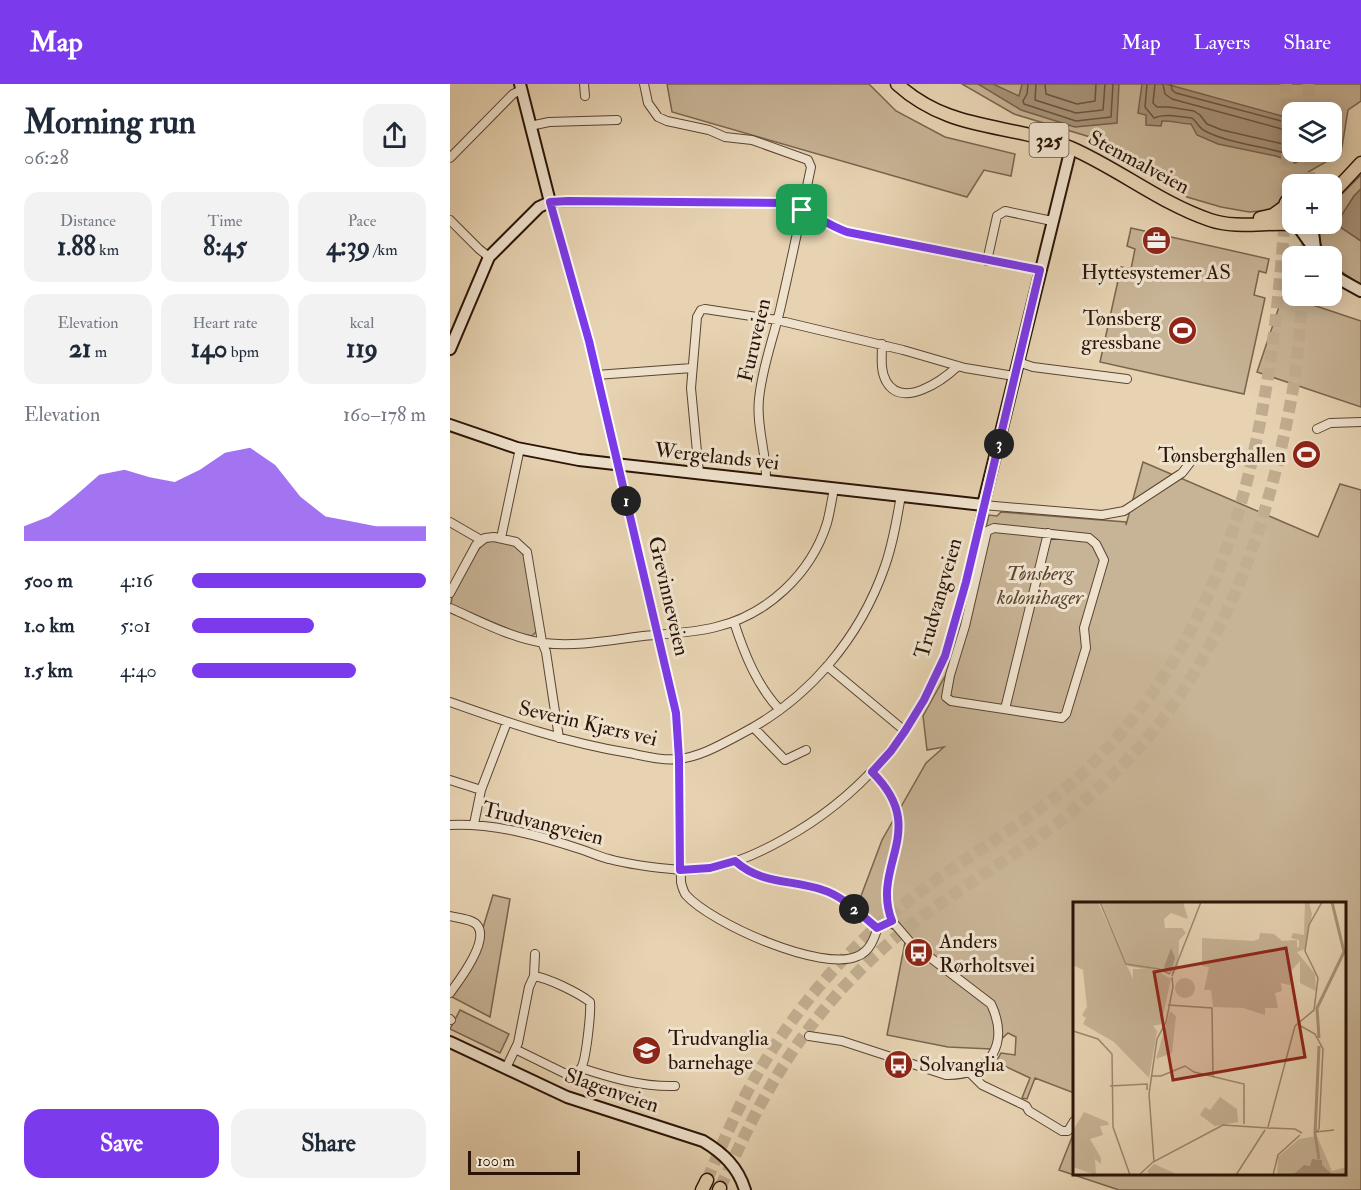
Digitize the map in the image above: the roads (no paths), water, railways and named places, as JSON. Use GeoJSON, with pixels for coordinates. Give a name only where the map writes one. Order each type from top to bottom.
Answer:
{"type":"FeatureCollection","features":[{"type":"Feature","properties":{"kind":"main road","name":"Stenmalveien"},"geometry":{"type":"LineString","coordinates":[[897,84],[918,102],[948,116],[979,125],[1042,137],[1071,148],[1166,201],[1209,219],[1243,225],[1282,224]]}},
{"type":"Feature","properties":{"kind":"main road","name":"Grevinneveien"},"geometry":{"type":"LineString","coordinates":[[520,87],[550,202]]}},
{"type":"Feature","properties":{"kind":"main road","name":"Trudvangveien"},"geometry":{"type":"LineString","coordinates":[[983,505],[1071,148]]}},
{"type":"Feature","properties":{"kind":"main road"},"geometry":{"type":"LineString","coordinates":[[1342,183],[1361,163]]}},
{"type":"Feature","properties":{"kind":"main road"},"geometry":{"type":"LineString","coordinates":[[450,349],[489,257],[539,207],[550,202]]}},
{"type":"Feature","properties":{"kind":"main road","name":"Stenmalveien"},"geometry":{"type":"LineString","coordinates":[[1196,213],[1260,219],[1273,215],[1282,208]]}},
{"type":"Feature","properties":{"kind":"main road"},"geometry":{"type":"LineString","coordinates":[[1342,281],[1361,291]]}},
{"type":"Feature","properties":{"kind":"main road","name":"Wergelands vei"},"geometry":{"type":"LineString","coordinates":[[450,425],[520,448],[579,460],[983,505]]}},
{"type":"Feature","properties":{"kind":"main road","name":"Slagenveien"},"geometry":{"type":"LineString","coordinates":[[450,1042],[567,1097],[703,1140],[732,1163],[746,1190]]}},
{"type":"Feature","properties":{"kind":"street"},"geometry":{"type":"LineString","coordinates":[[584,84],[585,96]]}},
{"type":"Feature","properties":{"kind":"street","name":"Furuveien"},"geometry":{"type":"LineString","coordinates":[[644,84],[648,103],[658,117],[709,130],[725,137],[752,140],[808,160],[811,167],[777,320],[768,350],[759,399],[766,481]]}},
{"type":"Feature","properties":{"kind":"street"},"geometry":{"type":"LineString","coordinates":[[450,158],[520,87]]}},
{"type":"Feature","properties":{"kind":"street"},"geometry":{"type":"LineString","coordinates":[[530,126],[549,122],[617,120]]}},
{"type":"Feature","properties":{"kind":"street"},"geometry":{"type":"LineString","coordinates":[[550,202],[786,203],[847,232],[1040,270]]}},
{"type":"Feature","properties":{"kind":"street","name":"Grevinneveien"},"geometry":{"type":"LineString","coordinates":[[550,202],[571,272],[676,713],[679,759],[680,870],[685,894],[733,927],[776,946],[820,958],[845,960],[856,957],[871,945],[879,927],[892,921]]}},
{"type":"Feature","properties":{"kind":"street"},"geometry":{"type":"LineString","coordinates":[[987,261],[997,216],[1001,212],[1052,221]]}},
{"type":"Feature","properties":{"kind":"street"},"geometry":{"type":"LineString","coordinates":[[450,220],[489,257]]}},
{"type":"Feature","properties":{"kind":"street"},"geometry":{"type":"LineString","coordinates":[[699,473],[692,410],[692,368],[698,313],[705,309],[777,320],[882,344],[958,366],[1014,376]]}},
{"type":"Feature","properties":{"kind":"street"},"geometry":{"type":"LineString","coordinates":[[882,344],[882,366],[885,378],[890,386],[899,392],[908,394],[919,392],[958,366]]}},
{"type":"Feature","properties":{"kind":"street"},"geometry":{"type":"LineString","coordinates":[[1018,362],[1033,367],[1127,379]]}},
{"type":"Feature","properties":{"kind":"street"},"geometry":{"type":"LineString","coordinates":[[596,375],[692,368]]}},
{"type":"Feature","properties":{"kind":"street"},"geometry":{"type":"LineString","coordinates":[[1317,429],[1330,423],[1361,422]]}},
{"type":"Feature","properties":{"kind":"street"},"geometry":{"type":"LineString","coordinates":[[501,538],[520,448]]}},
{"type":"Feature","properties":{"kind":"street"},"geometry":{"type":"LineString","coordinates":[[983,505],[1102,516],[1124,511],[1182,473],[1196,455]]}},
{"type":"Feature","properties":{"kind":"street"},"geometry":{"type":"LineString","coordinates":[[450,608],[512,634],[542,642],[571,644],[704,630],[734,622],[766,605],[800,574],[816,550],[827,523],[834,488]]}},
{"type":"Feature","properties":{"kind":"street","name":"Severin Kjærs vei"},"geometry":{"type":"LineString","coordinates":[[450,702],[559,738],[609,750],[679,759],[708,750],[754,728],[780,710],[827,666],[850,637],[878,584],[892,542],[901,495]]}},
{"type":"Feature","properties":{"kind":"street","name":"Trudvangveien"},"geometry":{"type":"LineString","coordinates":[[450,825],[485,824],[556,842],[615,861],[680,870],[710,868],[735,861],[766,849],[796,833],[825,813],[872,772],[891,751],[924,700],[945,656],[966,582],[983,505]]}},
{"type":"Feature","properties":{"kind":"street"},"geometry":{"type":"LineString","coordinates":[[450,522],[481,540]]}},
{"type":"Feature","properties":{"kind":"street"},"geometry":{"type":"LineString","coordinates":[[988,529],[1048,533],[1093,540],[1103,556],[1102,567],[1084,628],[1086,648],[1065,716],[1058,717],[1005,709],[948,700],[946,697],[988,529]]}},
{"type":"Feature","properties":{"kind":"street"},"geometry":{"type":"LineString","coordinates":[[1005,709],[1048,533]]}},
{"type":"Feature","properties":{"kind":"street"},"geometry":{"type":"LineString","coordinates":[[450,593],[481,540],[501,538],[516,542],[527,552],[559,738]]}},
{"type":"Feature","properties":{"kind":"street"},"geometry":{"type":"LineString","coordinates":[[734,622],[753,669],[780,710]]}},
{"type":"Feature","properties":{"kind":"street"},"geometry":{"type":"LineString","coordinates":[[827,666],[905,731]]}},
{"type":"Feature","properties":{"kind":"street"},"geometry":{"type":"LineString","coordinates":[[474,824],[481,790],[507,722]]}},
{"type":"Feature","properties":{"kind":"street"},"geometry":{"type":"LineString","coordinates":[[754,728],[785,760],[806,750]]}},
{"type":"Feature","properties":{"kind":"street"},"geometry":{"type":"LineString","coordinates":[[808,1036],[842,1041],[946,1075],[961,1075],[977,1070],[990,1059],[998,1043],[999,1030],[996,1014],[991,1004],[910,942],[892,921],[888,911],[887,897],[899,818],[891,793],[872,772]]}},
{"type":"Feature","properties":{"kind":"street"},"geometry":{"type":"LineString","coordinates":[[450,780],[481,790]]}},
{"type":"Feature","properties":{"kind":"street"},"geometry":{"type":"LineString","coordinates":[[735,861],[758,877],[826,891],[839,898],[877,928],[892,921]]}},
{"type":"Feature","properties":{"kind":"street"},"geometry":{"type":"LineString","coordinates":[[450,916],[472,922],[477,925],[479,931],[474,957],[450,993]]}},
{"type":"Feature","properties":{"kind":"street"},"geometry":{"type":"LineString","coordinates":[[506,1068],[516,1049],[522,1026],[530,981],[534,976],[535,954]]}},
{"type":"Feature","properties":{"kind":"street"},"geometry":{"type":"LineString","coordinates":[[516,1049],[564,1073],[572,1075],[581,1068],[591,1002],[563,987],[534,976]]}},
{"type":"Feature","properties":{"kind":"street"},"geometry":{"type":"LineString","coordinates":[[581,1068],[628,1082],[675,1086]]}},
{"type":"Feature","properties":{"kind":"street"},"geometry":{"type":"LineString","coordinates":[[970,1073],[982,1085],[1026,1106],[1029,1111],[1062,1131],[1068,1131],[1073,1123]]}},
{"type":"Feature","properties":{"kind":"water"},"geometry":{"type":"Polygon","coordinates":[[[978,84],[993,84],[1019,96],[1022,84],[1119,84],[1117,123],[1075,127],[1021,110],[978,84]]]}},
{"type":"Feature","properties":{"kind":"water"},"geometry":{"type":"Polygon","coordinates":[[[1142,84],[1166,84],[1282,116],[1282,158],[1218,144],[1197,135],[1191,124],[1162,121],[1161,126],[1146,125],[1146,115],[1138,113],[1142,84]]]}},
{"type":"Feature","properties":{"kind":"water"},"geometry":{"type":"Polygon","coordinates":[[[1361,189],[1361,241],[1342,228],[1342,215],[1361,189]]]}},
{"type":"Feature","properties":{"kind":"tunnel"},"geometry":{"type":"LineString","coordinates":[[707,1180],[745,1096],[761,1068],[818,987],[887,918],[935,881],[1046,804],[1087,769],[1130,722],[1166,673],[1195,622],[1219,568],[1238,512],[1265,395],[1281,271],[1287,177],[1286,84]]}},
{"type":"Feature","properties":{"kind":"tunnel"},"geometry":{"type":"LineString","coordinates":[[1308,84],[1309,102]]}},
{"type":"Feature","properties":{"kind":"tunnel"},"geometry":{"type":"LineString","coordinates":[[1309,174],[1310,162]]}},
{"type":"Feature","properties":{"kind":"tunnel"},"geometry":{"type":"LineString","coordinates":[[1306,246],[1307,234]]}},
{"type":"Feature","properties":{"kind":"tunnel"},"geometry":{"type":"LineString","coordinates":[[720,1188],[754,1116],[781,1069],[813,1023],[849,981],[911,925],[1039,837],[1089,797],[1135,752],[1166,714],[1194,673],[1218,630],[1256,539],[1270,491],[1292,395],[1302,306]]}},
{"type":"Feature","properties":{"kind":"place","name":"Hyttesystemer AS"},"geometry":{"type":"Point","coordinates":[1156,241]}},
{"type":"Feature","properties":{"kind":"place","name":"Tønsberg gressbane"},"geometry":{"type":"Point","coordinates":[1182,330]}},
{"type":"Feature","properties":{"kind":"place","name":"Tønsberghallen"},"geometry":{"type":"Point","coordinates":[1307,455]}},
{"type":"Feature","properties":{"kind":"place","name":"Anders Rørholtsvei"},"geometry":{"type":"Point","coordinates":[918,953]}},
{"type":"Feature","properties":{"kind":"place","name":"Trudvanglia barnehage"},"geometry":{"type":"Point","coordinates":[647,1050]}},
{"type":"Feature","properties":{"kind":"place","name":"Solvanglia"},"geometry":{"type":"Point","coordinates":[898,1064]}},
{"type":"Feature","properties":{"kind":"park label","name":"Tønsberg kolonihager"},"geometry":{"type":"Point","coordinates":[1040,585]}}]}
